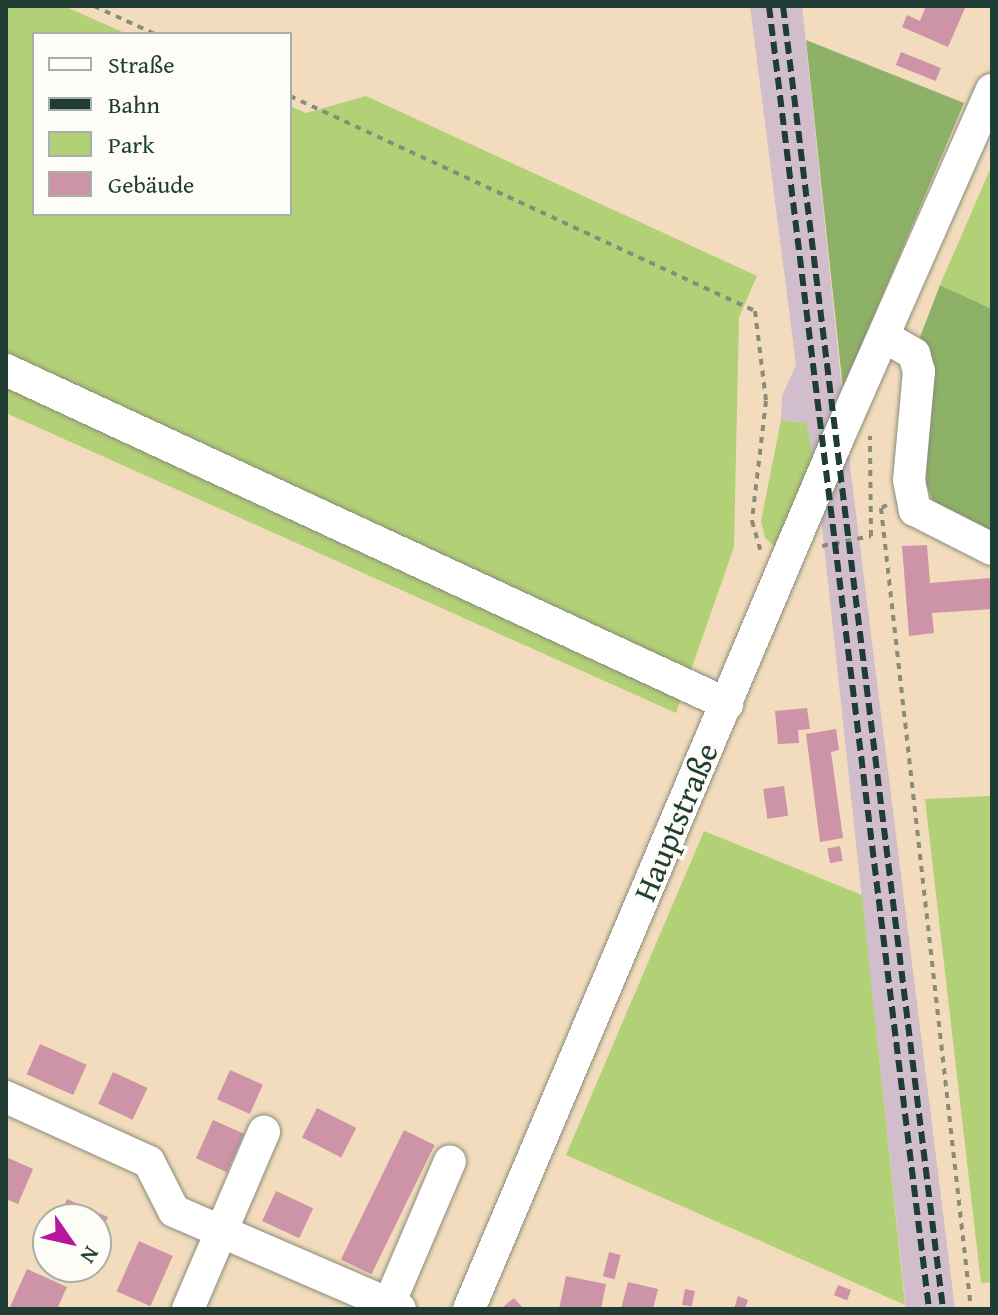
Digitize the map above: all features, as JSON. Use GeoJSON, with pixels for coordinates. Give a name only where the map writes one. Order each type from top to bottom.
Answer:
{"type":"FeatureCollection","features":[{"type":"Feature","properties":{"kind":"street","name":"Hauptstraße"},"geometry":{"type":"LineString","coordinates":[[469,1309],[785,565],[992,90]]}},
{"type":"Feature","properties":{"kind":"street"},"geometry":{"type":"LineString","coordinates":[[885,337],[914,354],[919,371],[910,498],[915,510],[992,549]]}},
{"type":"Feature","properties":{"kind":"street"},"geometry":{"type":"LineString","coordinates":[[6,370],[727,704]]}},
{"type":"Feature","properties":{"kind":"street"},"geometry":{"type":"LineString","coordinates":[[6,1097],[149,1162],[174,1211],[395,1307],[450,1161]]}},
{"type":"Feature","properties":{"kind":"street"},"geometry":{"type":"LineString","coordinates":[[188,1309],[264,1132]]}},
{"type":"Feature","properties":{"kind":"path"},"geometry":{"type":"LineString","coordinates":[[94,6],[151,32]]}},
{"type":"Feature","properties":{"kind":"path"},"geometry":{"type":"LineString","coordinates":[[292,97],[755,311],[766,401],[754,538],[762,555],[785,565]]}},
{"type":"Feature","properties":{"kind":"path"},"geometry":{"type":"LineString","coordinates":[[871,536],[872,424]]}},
{"type":"Feature","properties":{"kind":"path"},"geometry":{"type":"LineString","coordinates":[[910,498],[881,508],[971,1309]]}},
{"type":"Feature","properties":{"kind":"shaded area"},"geometry":{"type":"Polygon","coordinates":[[[750,6],[802,6],[849,457],[955,1309],[906,1309],[821,517],[807,423],[781,420],[782,396],[796,365],[750,6]]]}},
{"type":"Feature","properties":{"kind":"green space"},"geometry":{"type":"Polygon","coordinates":[[[6,6],[64,6],[122,32],[32,32],[32,216],[292,216],[292,107],[306,113],[366,96],[757,276],[739,317],[734,547],[676,713],[6,413],[6,6]]]}},
{"type":"Feature","properties":{"kind":"green space"},"geometry":{"type":"Polygon","coordinates":[[[806,40],[964,103],[843,389],[806,40]]]}},
{"type":"Feature","properties":{"kind":"green space"},"geometry":{"type":"Polygon","coordinates":[[[992,165],[992,309],[940,285],[992,165]]]}},
{"type":"Feature","properties":{"kind":"green space"},"geometry":{"type":"Polygon","coordinates":[[[940,285],[992,309],[992,532],[935,506],[926,484],[930,382],[920,337],[940,285]]]}},
{"type":"Feature","properties":{"kind":"green space"},"geometry":{"type":"Polygon","coordinates":[[[781,420],[807,423],[813,461],[778,549],[765,538],[761,521],[781,420]]]}},
{"type":"Feature","properties":{"kind":"green space"},"geometry":{"type":"Polygon","coordinates":[[[992,796],[992,1282],[981,1283],[925,799],[992,796]]]}},
{"type":"Feature","properties":{"kind":"green space"},"geometry":{"type":"Polygon","coordinates":[[[704,831],[862,895],[905,1305],[566,1155],[704,831]]]}},
{"type":"Feature","properties":{"kind":"building"},"geometry":{"type":"Polygon","coordinates":[[[926,6],[965,8],[948,47],[902,27],[907,15],[920,21],[926,6]]]}},
{"type":"Feature","properties":{"kind":"building"},"geometry":{"type":"Polygon","coordinates":[[[901,52],[941,68],[936,81],[896,65],[901,52]]]}},
{"type":"Feature","properties":{"kind":"building"},"geometry":{"type":"Polygon","coordinates":[[[927,545],[930,583],[990,578],[992,609],[932,613],[934,633],[909,636],[902,546],[927,545]]]}},
{"type":"Feature","properties":{"kind":"building"},"geometry":{"type":"Polygon","coordinates":[[[807,708],[810,729],[798,730],[799,743],[778,744],[775,711],[807,708]]]}},
{"type":"Feature","properties":{"kind":"building"},"geometry":{"type":"Polygon","coordinates":[[[836,729],[839,750],[831,752],[843,838],[820,842],[806,734],[836,729]]]}},
{"type":"Feature","properties":{"kind":"building"},"geometry":{"type":"Polygon","coordinates":[[[784,786],[788,816],[767,819],[763,789],[784,786]]]}},
{"type":"Feature","properties":{"kind":"building"},"geometry":{"type":"Polygon","coordinates":[[[840,846],[843,861],[830,863],[827,848],[840,846]]]}},
{"type":"Feature","properties":{"kind":"building"},"geometry":{"type":"Polygon","coordinates":[[[40,1044],[87,1065],[73,1095],[27,1074],[40,1044]]]}},
{"type":"Feature","properties":{"kind":"building"},"geometry":{"type":"Polygon","coordinates":[[[230,1070],[263,1085],[250,1114],[217,1099],[230,1070]]]}},
{"type":"Feature","properties":{"kind":"building"},"geometry":{"type":"Polygon","coordinates":[[[113,1072],[147,1088],[133,1120],[98,1104],[113,1072]]]}},
{"type":"Feature","properties":{"kind":"building"},"geometry":{"type":"Polygon","coordinates":[[[317,1108],[356,1128],[341,1157],[302,1137],[317,1108]]]}},
{"type":"Feature","properties":{"kind":"building"},"geometry":{"type":"Polygon","coordinates":[[[213,1120],[244,1134],[227,1172],[196,1158],[213,1120]]]}},
{"type":"Feature","properties":{"kind":"building"},"geometry":{"type":"Polygon","coordinates":[[[404,1130],[435,1145],[371,1274],[341,1259],[404,1130]]]}},
{"type":"Feature","properties":{"kind":"building"},"geometry":{"type":"Polygon","coordinates":[[[6,1157],[33,1169],[18,1204],[6,1199],[6,1157]]]}},
{"type":"Feature","properties":{"kind":"building"},"geometry":{"type":"Polygon","coordinates":[[[276,1191],[313,1208],[299,1238],[262,1221],[276,1191]]]}},
{"type":"Feature","properties":{"kind":"building"},"geometry":{"type":"Polygon","coordinates":[[[139,1241],[173,1256],[150,1306],[117,1291],[139,1241]]]}},
{"type":"Feature","properties":{"kind":"building"},"geometry":{"type":"Polygon","coordinates":[[[609,1252],[621,1255],[615,1279],[603,1276],[609,1252]]]}},
{"type":"Feature","properties":{"kind":"building"},"geometry":{"type":"Polygon","coordinates":[[[27,1269],[32,1271],[32,1283],[58,1283],[67,1287],[57,1309],[9,1309],[27,1269]]]}},
{"type":"Feature","properties":{"kind":"building"},"geometry":{"type":"Polygon","coordinates":[[[566,1276],[606,1284],[601,1309],[559,1309],[566,1276]]]}},
{"type":"Feature","properties":{"kind":"building"},"geometry":{"type":"Polygon","coordinates":[[[628,1282],[658,1289],[653,1309],[621,1309],[628,1282]]]}},
{"type":"Feature","properties":{"kind":"building"},"geometry":{"type":"Polygon","coordinates":[[[838,1285],[851,1290],[847,1300],[834,1295],[838,1285]]]}},
{"type":"Feature","properties":{"kind":"building"},"geometry":{"type":"Polygon","coordinates":[[[685,1289],[695,1291],[692,1307],[682,1305],[685,1289]]]}},
{"type":"Feature","properties":{"kind":"building"},"geometry":{"type":"Polygon","coordinates":[[[738,1296],[748,1300],[745,1309],[734,1309],[738,1296]]]}},
{"type":"Feature","properties":{"kind":"building"},"geometry":{"type":"Polygon","coordinates":[[[514,1298],[522,1307],[503,1307],[514,1298]]]}},
{"type":"Feature","properties":{"kind":"railway"},"geometry":{"type":"LineString","coordinates":[[769,6],[929,1309]]}},
{"type":"Feature","properties":{"kind":"railway"},"geometry":{"type":"LineString","coordinates":[[783,6],[943,1309]]}}]}
